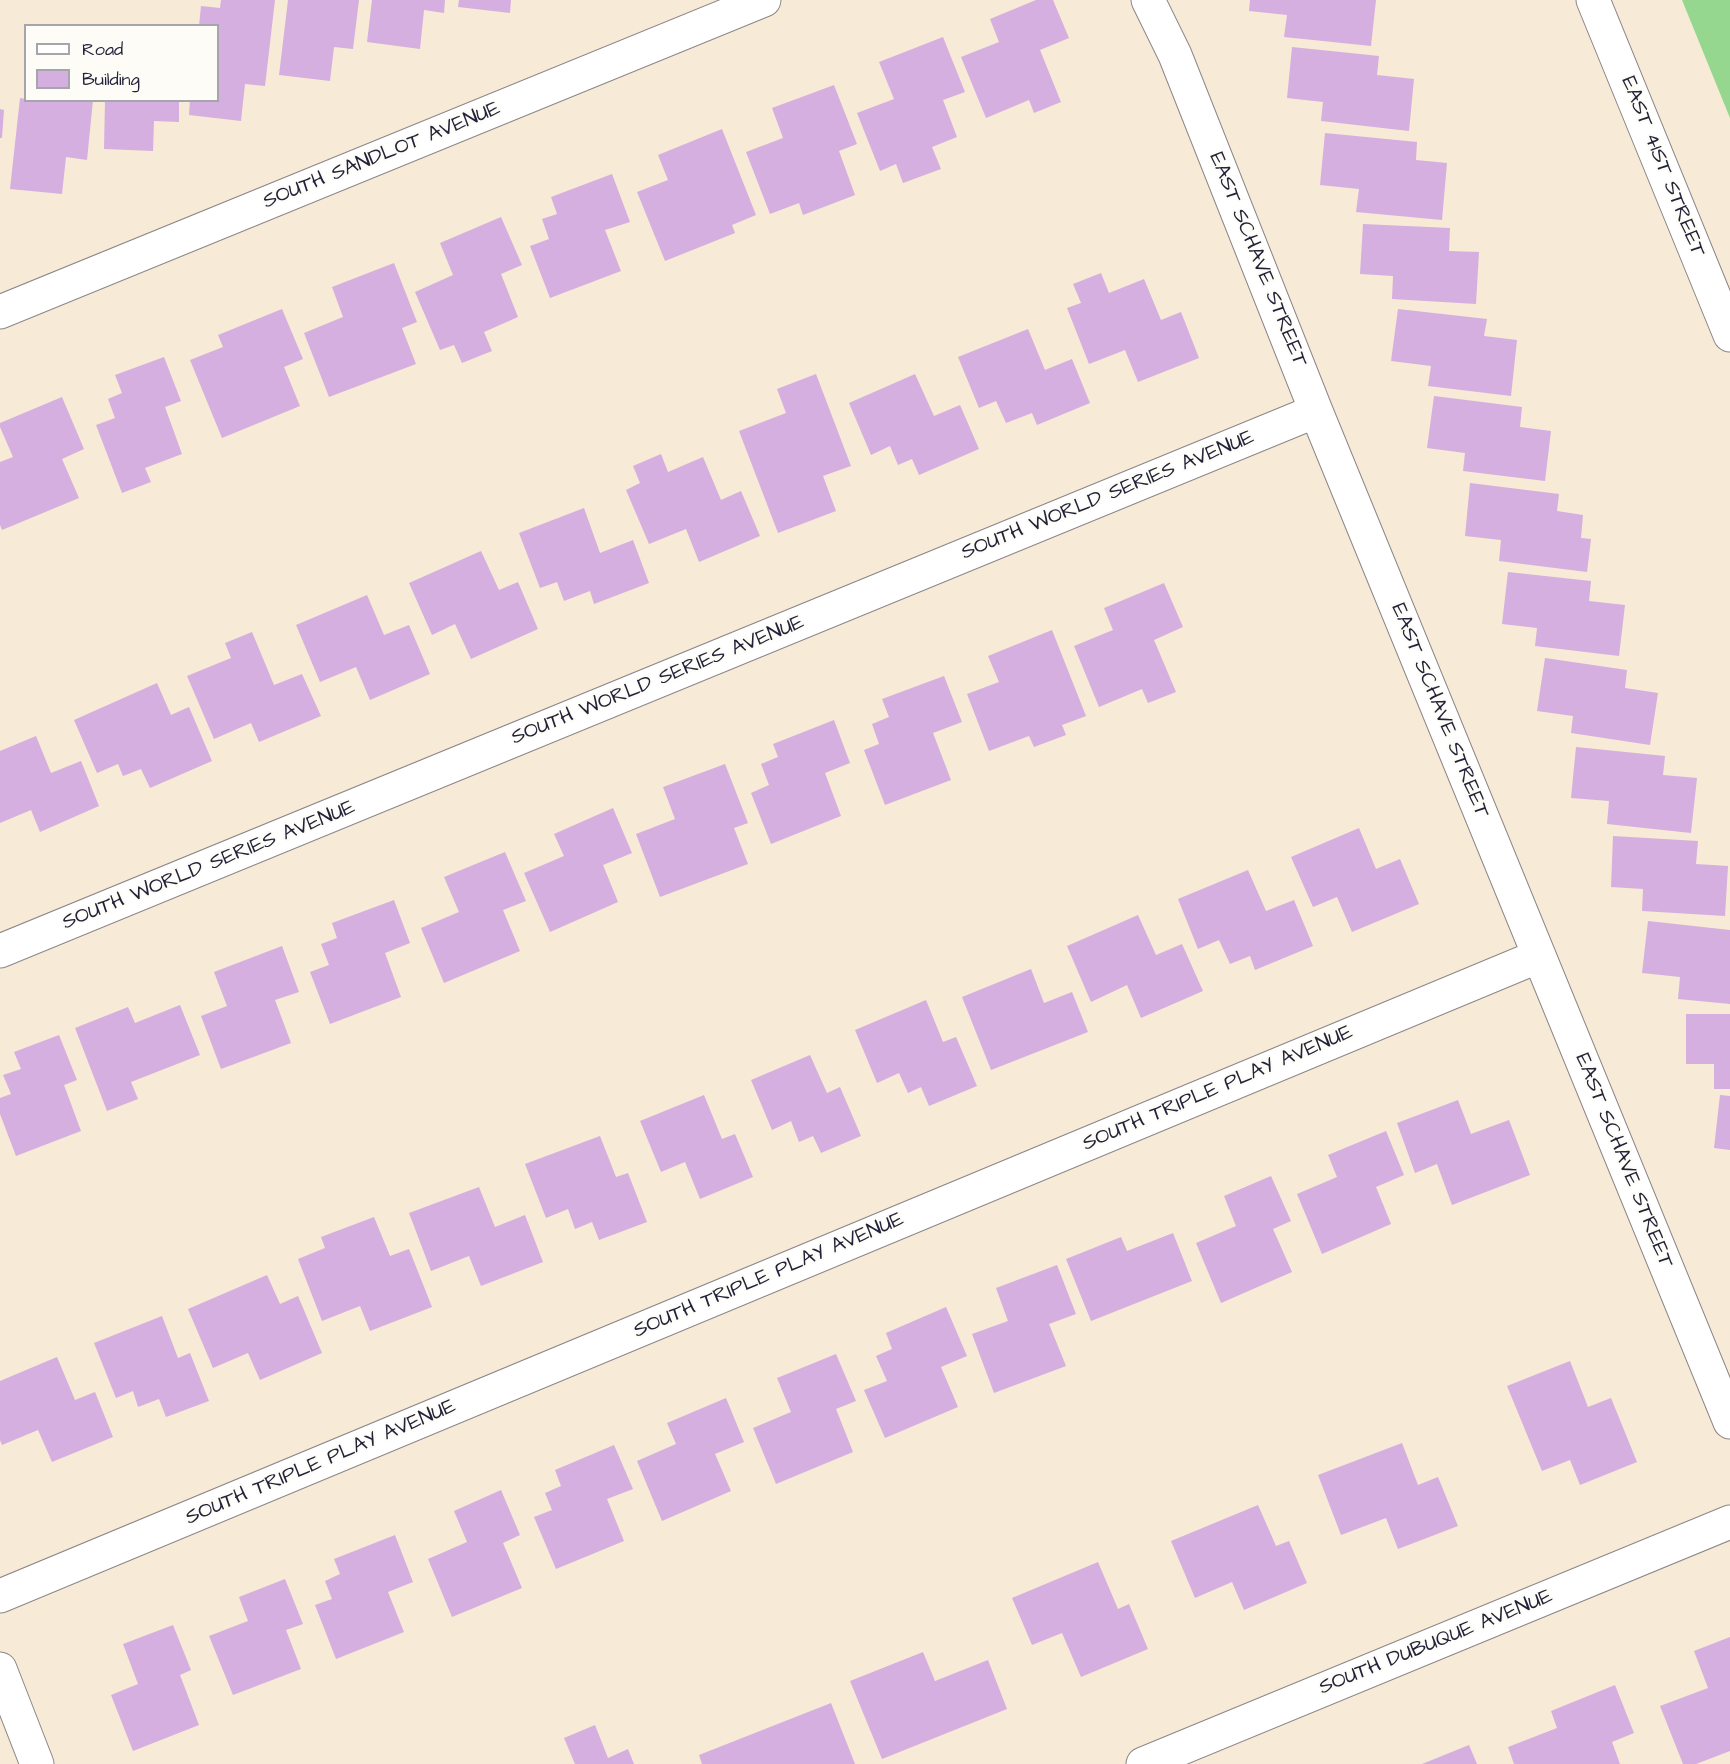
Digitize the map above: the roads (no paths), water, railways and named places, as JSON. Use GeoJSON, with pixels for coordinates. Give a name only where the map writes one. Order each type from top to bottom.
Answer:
{"type":"FeatureCollection","features":[{"type":"Feature","properties":{"kind":"street","name":"SOUTH SANDLOT AVENUE"},"geometry":{"type":"LineString","coordinates":[[0,312],[764,0]]}},
{"type":"Feature","properties":{"kind":"street","name":"EAST SCHAVE STREET"},"geometry":{"type":"LineString","coordinates":[[1148,0],[1175,55],[1316,411],[1730,1422]]}},
{"type":"Feature","properties":{"kind":"street","name":"EAST 41ST STREET"},"geometry":{"type":"LineString","coordinates":[[1593,0],[1730,335]]}},
{"type":"Feature","properties":{"kind":"street","name":"SOUTH WORLD SERIES AVENUE"},"geometry":{"type":"LineString","coordinates":[[0,951],[1316,411]]}},
{"type":"Feature","properties":{"kind":"street","name":"SOUTH TRIPLE PLAY AVENUE"},"geometry":{"type":"LineString","coordinates":[[0,1596],[1539,956]]}},
{"type":"Feature","properties":{"kind":"street","name":"SOUTH DUBUQUE AVENUE"},"geometry":{"type":"LineString","coordinates":[[1143,1764],[1730,1522]]}},
{"type":"Feature","properties":{"kind":"street"},"geometry":{"type":"LineString","coordinates":[[0,1669],[37,1764]]}}]}
